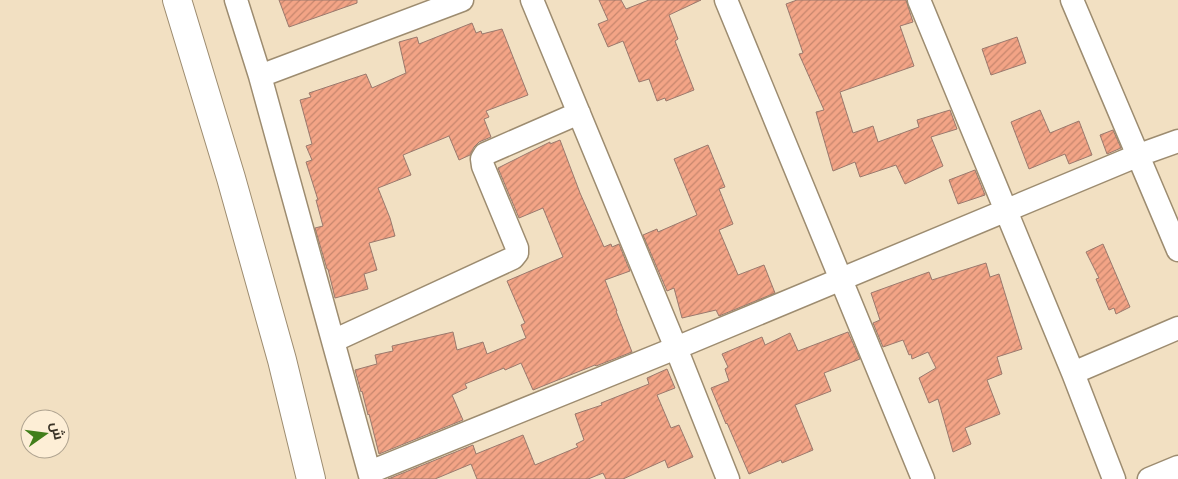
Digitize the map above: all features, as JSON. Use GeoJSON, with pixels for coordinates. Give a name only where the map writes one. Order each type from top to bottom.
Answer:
{"type":"FeatureCollection","features":[{"type":"Feature","properties":{"kind":"street"},"geometry":{"type":"LineString","coordinates":[[177,0],[282,360],[311,479]]}},
{"type":"Feature","properties":{"kind":"street"},"geometry":{"type":"LineString","coordinates":[[236,0],[260,76],[370,476],[1005,210],[1178,141]]}},
{"type":"Feature","properties":{"kind":"street"},"geometry":{"type":"LineString","coordinates":[[260,76],[462,0]]}},
{"type":"Feature","properties":{"kind":"street"},"geometry":{"type":"LineString","coordinates":[[532,0],[728,479]]}},
{"type":"Feature","properties":{"kind":"street"},"geometry":{"type":"LineString","coordinates":[[726,0],[923,479]]}},
{"type":"Feature","properties":{"kind":"street"},"geometry":{"type":"LineString","coordinates":[[918,0],[1073,374],[1114,479]]}},
{"type":"Feature","properties":{"kind":"street"},"geometry":{"type":"LineString","coordinates":[[1072,0],[1178,250]]}},
{"type":"Feature","properties":{"kind":"street"},"geometry":{"type":"LineString","coordinates":[[333,341],[513,258],[517,253],[517,248],[483,166],[482,159],[485,154],[579,113]]}},
{"type":"Feature","properties":{"kind":"street"},"geometry":{"type":"LineString","coordinates":[[1073,374],[1178,328]]}},
{"type":"Feature","properties":{"kind":"street"},"geometry":{"type":"LineString","coordinates":[[1149,479],[1178,467]]}},
{"type":"Feature","properties":{"kind":"building"},"geometry":{"type":"Polygon","coordinates":[[[279,0],[357,0],[357,3],[289,27],[279,0]]]}},
{"type":"Feature","properties":{"kind":"building"},"geometry":{"type":"Polygon","coordinates":[[[599,0],[621,0],[626,9],[649,0],[701,0],[669,15],[678,39],[675,41],[694,90],[666,101],[665,98],[657,101],[649,79],[639,82],[623,41],[608,47],[598,24],[608,20],[599,0]]]}},
{"type":"Feature","properties":{"kind":"building"},"geometry":{"type":"Polygon","coordinates":[[[797,0],[906,0],[913,22],[900,26],[914,66],[840,92],[853,133],[873,126],[878,142],[919,127],[917,120],[950,110],[957,129],[931,137],[943,166],[905,184],[896,165],[860,177],[855,162],[833,171],[816,112],[824,110],[799,54],[803,53],[786,4],[797,0]]]}},
{"type":"Feature","properties":{"kind":"building"},"geometry":{"type":"Polygon","coordinates":[[[472,23],[476,33],[481,31],[482,34],[502,29],[528,95],[486,111],[489,117],[484,119],[491,137],[479,142],[470,155],[459,160],[449,136],[403,155],[411,175],[378,188],[395,236],[369,243],[377,270],[364,274],[368,289],[335,298],[315,228],[323,226],[316,200],[318,200],[306,162],[312,160],[306,146],[312,144],[300,100],[311,97],[309,93],[366,74],[372,88],[406,73],[399,42],[417,37],[419,44],[472,23]]]}},
{"type":"Feature","properties":{"kind":"building"},"geometry":{"type":"Polygon","coordinates":[[[1017,37],[1026,63],[991,75],[982,49],[1017,37]]]}},
{"type":"Feature","properties":{"kind":"building"},"geometry":{"type":"Polygon","coordinates":[[[1040,110],[1050,133],[1079,121],[1092,155],[1069,164],[1065,154],[1029,169],[1011,122],[1040,110]]]}},
{"type":"Feature","properties":{"kind":"building"},"geometry":{"type":"Polygon","coordinates":[[[1113,130],[1121,148],[1107,154],[1100,135],[1113,130]]]}},
{"type":"Feature","properties":{"kind":"building"},"geometry":{"type":"Polygon","coordinates":[[[560,140],[580,193],[604,247],[611,244],[612,247],[619,244],[630,271],[605,280],[632,352],[533,390],[521,363],[505,370],[504,368],[465,384],[467,388],[452,395],[463,420],[379,454],[355,370],[377,364],[375,355],[393,351],[392,346],[453,332],[457,350],[483,342],[487,354],[526,338],[521,325],[525,323],[507,281],[563,257],[543,208],[519,218],[498,168],[550,142],[550,144],[560,140]]]}},
{"type":"Feature","properties":{"kind":"building"},"geometry":{"type":"Polygon","coordinates":[[[708,145],[725,187],[719,189],[733,224],[719,230],[738,275],[764,265],[775,293],[719,316],[716,310],[682,318],[674,288],[667,291],[643,235],[657,229],[658,232],[697,215],[674,159],[708,145]]]}},
{"type":"Feature","properties":{"kind":"building"},"geometry":{"type":"Polygon","coordinates":[[[975,170],[985,195],[958,204],[949,180],[975,170]]]}},
{"type":"Feature","properties":{"kind":"building"},"geometry":{"type":"Polygon","coordinates":[[[1103,244],[1130,307],[1116,314],[1114,308],[1109,310],[1096,279],[1099,278],[1086,252],[1103,244]]]}},
{"type":"Feature","properties":{"kind":"building"},"geometry":{"type":"Polygon","coordinates":[[[986,263],[990,277],[999,274],[1022,349],[997,357],[1002,374],[987,380],[1000,414],[965,428],[971,444],[953,452],[938,399],[929,403],[919,378],[936,368],[928,352],[912,359],[903,340],[883,347],[873,323],[880,320],[871,293],[929,272],[932,280],[986,263]]]}},
{"type":"Feature","properties":{"kind":"building"},"geometry":{"type":"Polygon","coordinates":[[[848,332],[860,359],[824,373],[831,391],[795,405],[813,450],[782,463],[781,460],[749,474],[711,388],[729,381],[725,369],[728,367],[722,354],[762,337],[765,345],[790,333],[798,351],[848,332]]]}},
{"type":"Feature","properties":{"kind":"building"},"geometry":{"type":"Polygon","coordinates":[[[667,369],[675,388],[657,395],[671,428],[679,425],[693,457],[668,468],[665,460],[623,479],[606,479],[603,473],[588,479],[477,479],[471,464],[435,479],[388,479],[473,445],[476,454],[523,435],[535,465],[578,447],[576,444],[584,440],[575,414],[602,405],[601,403],[649,384],[647,378],[667,369]]]}}]}
